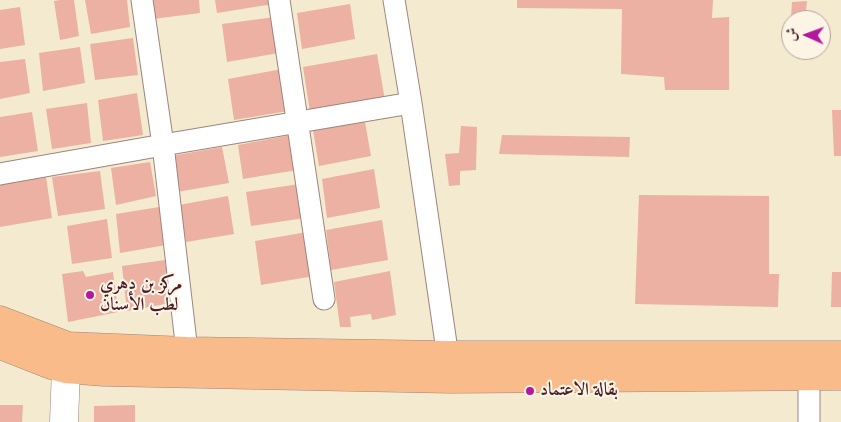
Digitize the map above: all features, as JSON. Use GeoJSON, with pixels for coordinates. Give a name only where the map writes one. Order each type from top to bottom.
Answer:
{"type":"FeatureCollection","features":[{"type":"Feature","properties":{"kind":"highway"},"geometry":{"type":"LineString","coordinates":[[0,320],[68,346],[187,351],[449,367],[841,376]]}},
{"type":"Feature","properties":{"kind":"highway"},"geometry":{"type":"LineString","coordinates":[[0,345],[66,369],[104,372],[449,367],[841,355]]}},
{"type":"Feature","properties":{"kind":"street"},"geometry":{"type":"LineString","coordinates":[[142,0],[163,145],[187,351]]}},
{"type":"Feature","properties":{"kind":"street"},"geometry":{"type":"LineString","coordinates":[[279,0],[324,300]]}},
{"type":"Feature","properties":{"kind":"street"},"geometry":{"type":"LineString","coordinates":[[394,0],[411,103],[449,367]]}},
{"type":"Feature","properties":{"kind":"street"},"geometry":{"type":"LineString","coordinates":[[0,174],[411,103]]}},
{"type":"Feature","properties":{"kind":"street"},"geometry":{"type":"LineString","coordinates":[[64,422],[66,369]]}},
{"type":"Feature","properties":{"kind":"street"},"geometry":{"type":"LineString","coordinates":[[809,422],[810,375]]}},
{"type":"Feature","properties":{"kind":"building"},"geometry":{"type":"Polygon","coordinates":[[[74,0],[79,36],[60,40],[54,1],[74,0]]]}},
{"type":"Feature","properties":{"kind":"building"},"geometry":{"type":"Polygon","coordinates":[[[85,0],[127,0],[130,27],[91,34],[85,0]]]}},
{"type":"Feature","properties":{"kind":"building"},"geometry":{"type":"Polygon","coordinates":[[[151,0],[199,0],[200,13],[153,19],[151,0]]]}},
{"type":"Feature","properties":{"kind":"building"},"geometry":{"type":"Polygon","coordinates":[[[215,0],[273,0],[273,4],[217,13],[215,0]]]}},
{"type":"Feature","properties":{"kind":"building"},"geometry":{"type":"Polygon","coordinates":[[[517,0],[713,0],[712,18],[729,17],[729,90],[665,90],[664,77],[621,74],[622,9],[517,8],[517,0]]]}},
{"type":"Feature","properties":{"kind":"building"},"geometry":{"type":"Polygon","coordinates":[[[807,1],[806,10],[792,10],[792,2],[807,1]]]}},
{"type":"Feature","properties":{"kind":"building"},"geometry":{"type":"Polygon","coordinates":[[[350,4],[355,39],[302,49],[297,13],[350,4]]]}},
{"type":"Feature","properties":{"kind":"building"},"geometry":{"type":"Polygon","coordinates":[[[20,7],[25,45],[0,49],[0,10],[20,7]]]}},
{"type":"Feature","properties":{"kind":"building"},"geometry":{"type":"Polygon","coordinates":[[[275,17],[279,53],[227,62],[222,24],[275,17]]]}},
{"type":"Feature","properties":{"kind":"building"},"geometry":{"type":"Polygon","coordinates":[[[133,38],[138,75],[95,80],[90,44],[133,38]]]}},
{"type":"Feature","properties":{"kind":"building"},"geometry":{"type":"Polygon","coordinates":[[[80,47],[85,83],[43,91],[39,53],[80,47]]]}},
{"type":"Feature","properties":{"kind":"building"},"geometry":{"type":"Polygon","coordinates":[[[377,54],[385,100],[310,112],[303,67],[377,54]]]}},
{"type":"Feature","properties":{"kind":"building"},"geometry":{"type":"Polygon","coordinates":[[[25,59],[30,93],[0,99],[0,62],[25,59]]]}},
{"type":"Feature","properties":{"kind":"building"},"geometry":{"type":"Polygon","coordinates":[[[282,69],[288,111],[234,120],[228,79],[282,69]]]}},
{"type":"Feature","properties":{"kind":"building"},"geometry":{"type":"Polygon","coordinates":[[[137,93],[143,135],[103,141],[98,100],[137,93]]]}},
{"type":"Feature","properties":{"kind":"building"},"geometry":{"type":"Polygon","coordinates":[[[87,103],[91,143],[52,149],[46,109],[87,103]]]}},
{"type":"Feature","properties":{"kind":"building"},"geometry":{"type":"Polygon","coordinates":[[[832,110],[841,110],[841,156],[834,156],[832,110]]]}},
{"type":"Feature","properties":{"kind":"building"},"geometry":{"type":"Polygon","coordinates":[[[32,112],[38,151],[0,157],[0,117],[32,112]]]}},
{"type":"Feature","properties":{"kind":"building"},"geometry":{"type":"Polygon","coordinates":[[[365,122],[371,156],[319,166],[313,130],[365,122]]]}},
{"type":"Feature","properties":{"kind":"building"},"geometry":{"type":"Polygon","coordinates":[[[461,126],[477,127],[476,170],[460,171],[460,185],[449,186],[445,154],[459,153],[461,126]]]}},
{"type":"Feature","properties":{"kind":"building"},"geometry":{"type":"Polygon","coordinates":[[[291,135],[297,170],[243,179],[238,145],[291,135]]]}},
{"type":"Feature","properties":{"kind":"building"},"geometry":{"type":"Polygon","coordinates":[[[502,135],[630,137],[629,157],[499,154],[502,135]]]}},
{"type":"Feature","properties":{"kind":"building"},"geometry":{"type":"Polygon","coordinates":[[[222,147],[229,183],[177,192],[171,156],[222,147]]]}},
{"type":"Feature","properties":{"kind":"building"},"geometry":{"type":"Polygon","coordinates":[[[150,162],[156,196],[116,205],[111,168],[150,162]]]}},
{"type":"Feature","properties":{"kind":"building"},"geometry":{"type":"Polygon","coordinates":[[[374,169],[380,208],[327,218],[322,179],[374,169]]]}},
{"type":"Feature","properties":{"kind":"building"},"geometry":{"type":"Polygon","coordinates":[[[100,171],[105,209],[58,216],[52,177],[100,171]]]}},
{"type":"Feature","properties":{"kind":"building"},"geometry":{"type":"Polygon","coordinates":[[[46,177],[52,218],[0,227],[0,185],[46,177]]]}},
{"type":"Feature","properties":{"kind":"building"},"geometry":{"type":"Polygon","coordinates":[[[299,184],[305,218],[251,226],[246,192],[299,184]]]}},
{"type":"Feature","properties":{"kind":"building"},"geometry":{"type":"Polygon","coordinates":[[[639,195],[769,196],[769,274],[779,274],[778,307],[635,304],[639,195]]]}},
{"type":"Feature","properties":{"kind":"building"},"geometry":{"type":"Polygon","coordinates":[[[228,196],[234,234],[186,242],[179,205],[228,196]]]}},
{"type":"Feature","properties":{"kind":"building"},"geometry":{"type":"Polygon","coordinates":[[[159,207],[166,245],[120,253],[116,214],[159,207]]]}},
{"type":"Feature","properties":{"kind":"building"},"geometry":{"type":"Polygon","coordinates":[[[107,219],[112,258],[72,264],[67,226],[107,219]]]}},
{"type":"Feature","properties":{"kind":"building"},"geometry":{"type":"Polygon","coordinates":[[[382,220],[388,260],[331,270],[326,230],[382,220]]]}},
{"type":"Feature","properties":{"kind":"building"},"geometry":{"type":"Polygon","coordinates":[[[307,232],[314,276],[261,285],[255,241],[307,232]]]}},
{"type":"Feature","properties":{"kind":"building"},"geometry":{"type":"Polygon","coordinates":[[[165,260],[171,303],[127,311],[122,266],[165,260]]]}},
{"type":"Feature","properties":{"kind":"building","name":"مركز بن دهري لطب الأسنان"},"geometry":{"type":"Polygon","coordinates":[[[83,271],[86,277],[113,272],[118,312],[68,322],[62,274],[83,271]]]}},
{"type":"Feature","properties":{"kind":"building"},"geometry":{"type":"Polygon","coordinates":[[[390,271],[396,315],[372,320],[371,314],[350,317],[351,327],[340,327],[334,282],[390,271]]]}},
{"type":"Feature","properties":{"kind":"building"},"geometry":{"type":"Polygon","coordinates":[[[832,272],[841,272],[841,307],[831,307],[832,272]]]}},
{"type":"Feature","properties":{"kind":"building"},"geometry":{"type":"Polygon","coordinates":[[[0,405],[23,405],[22,422],[0,422],[0,405]]]}},
{"type":"Feature","properties":{"kind":"building"},"geometry":{"type":"Polygon","coordinates":[[[135,405],[135,422],[94,422],[94,406],[135,405]]]}},
{"type":"Feature","properties":{"kind":"place","name":"مركز بن دهري لطب الأسنان"},"geometry":{"type":"Point","coordinates":[90,295]}},
{"type":"Feature","properties":{"kind":"place","name":"بقالة الاعتماد"},"geometry":{"type":"Point","coordinates":[530,391]}}]}
